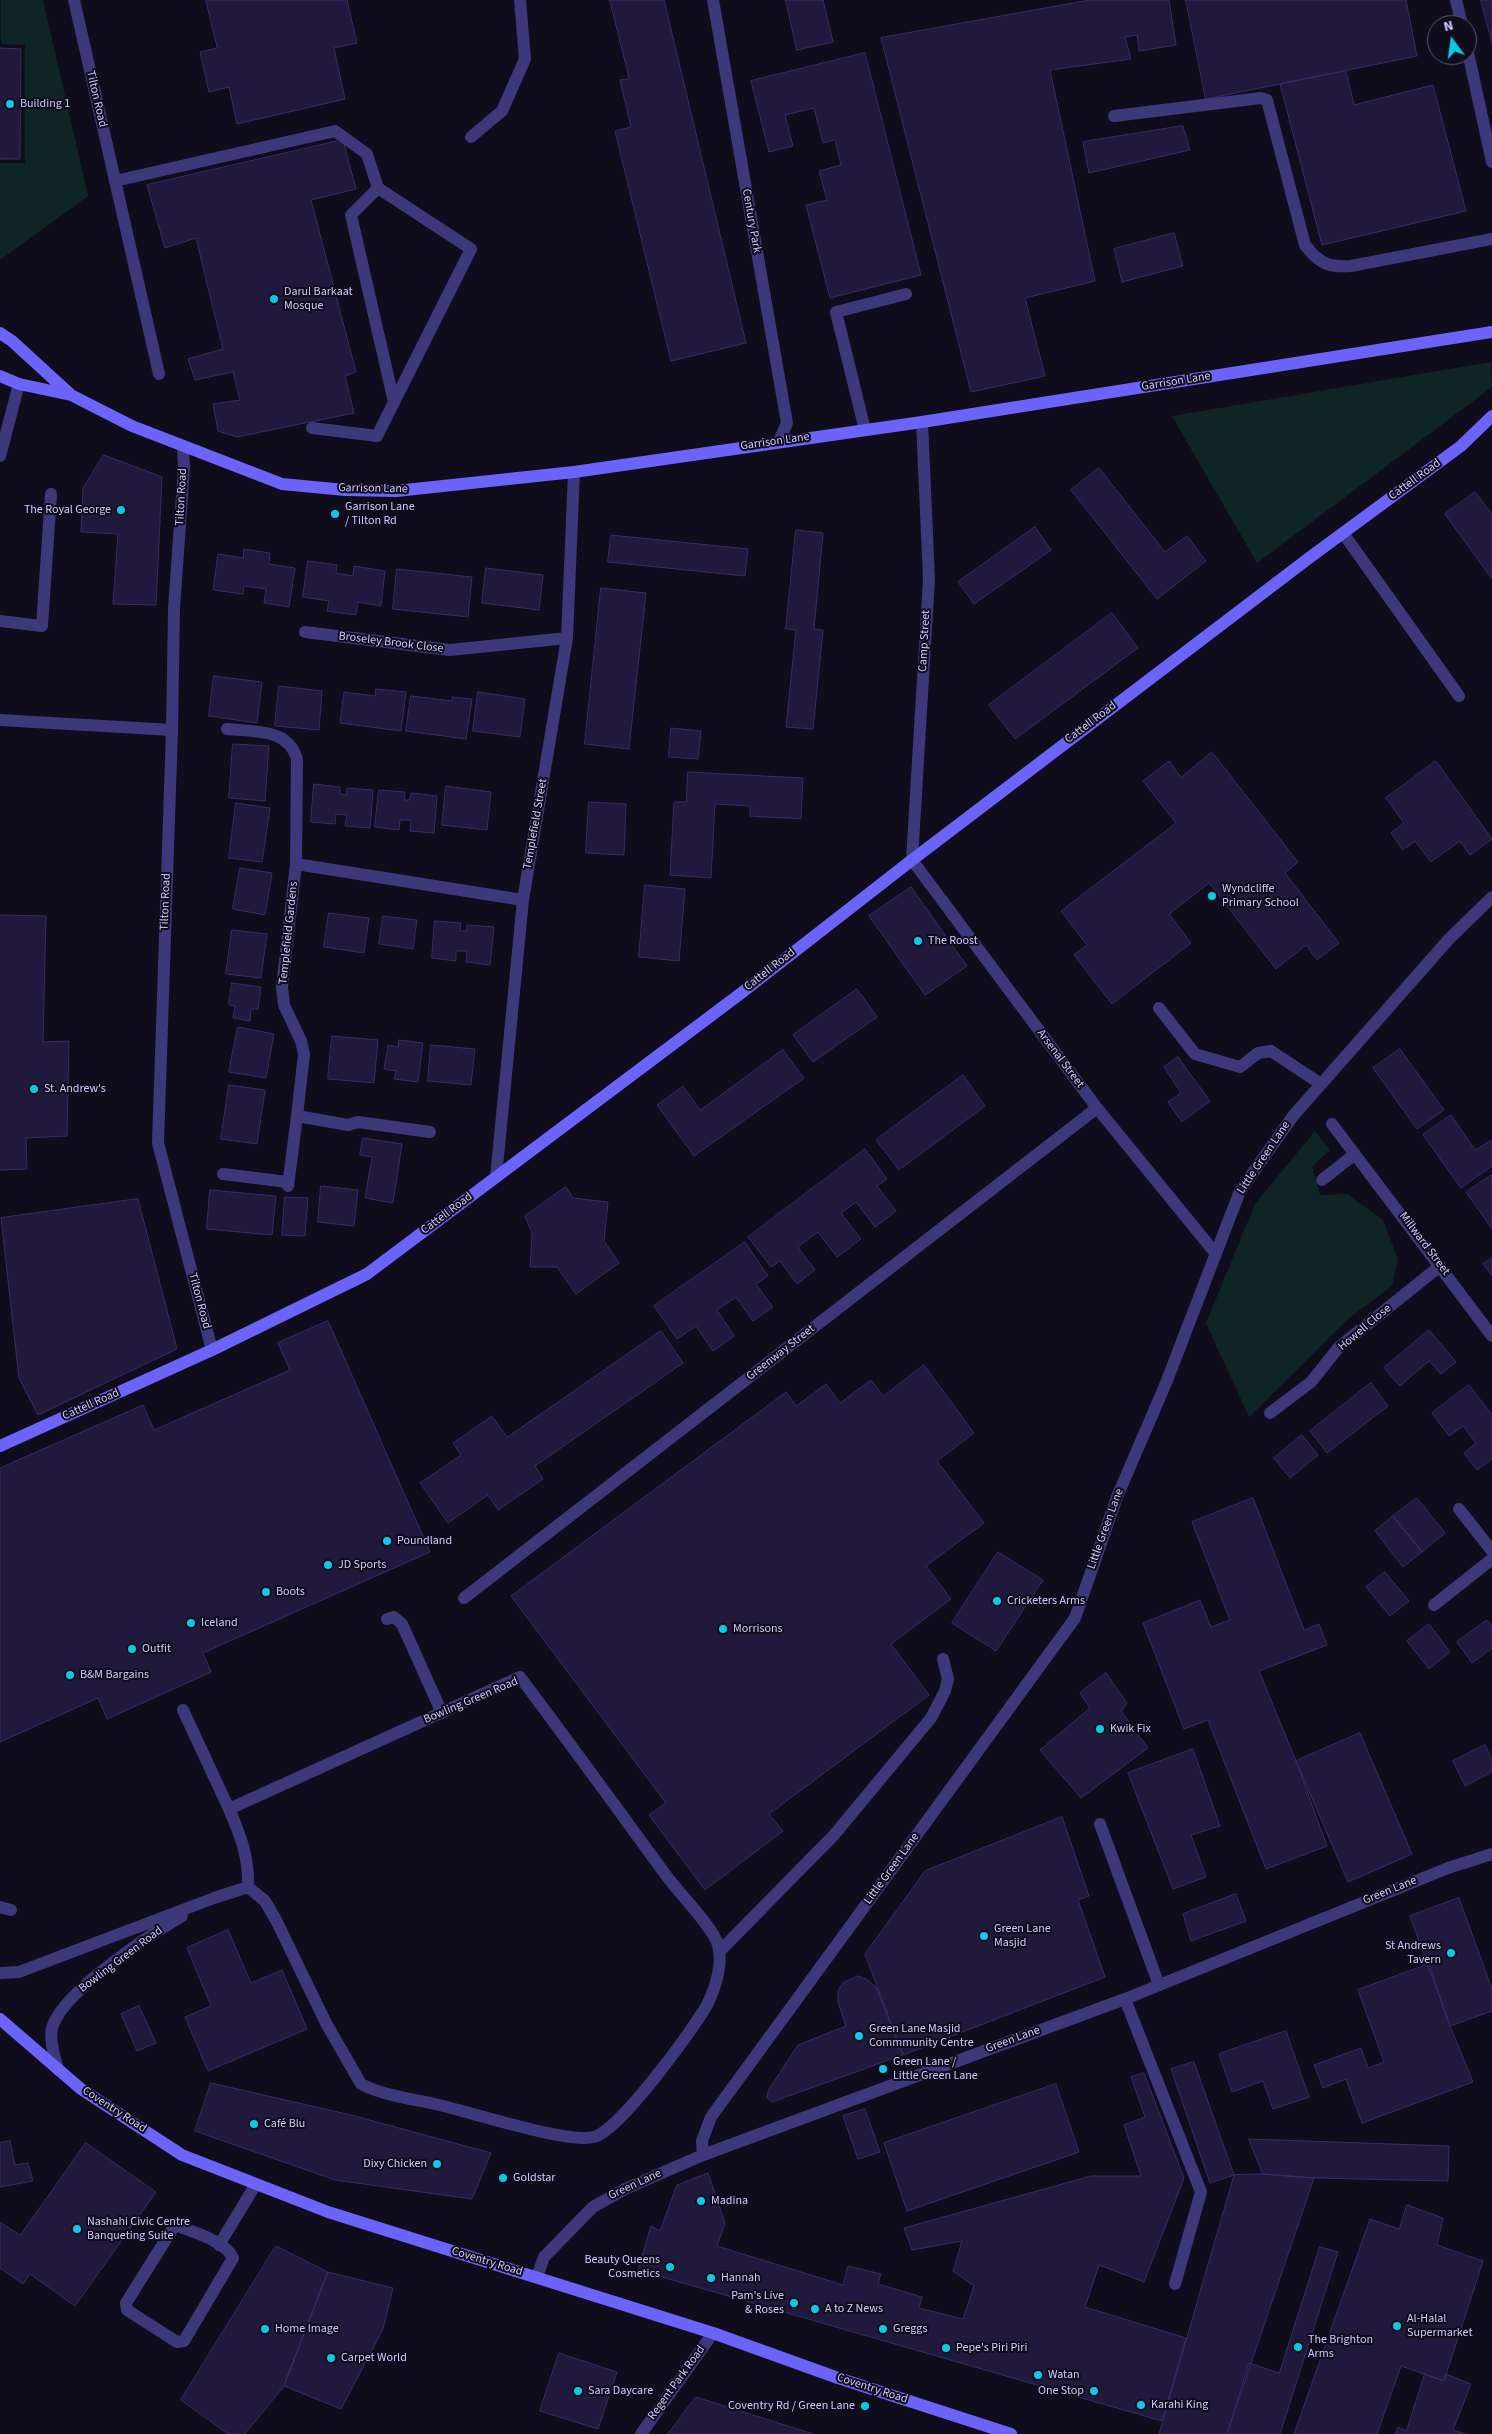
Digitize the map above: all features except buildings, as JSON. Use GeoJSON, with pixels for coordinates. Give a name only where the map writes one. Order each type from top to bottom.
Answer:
{"type":"FeatureCollection","features":[{"type":"Feature","properties":{"kind":"street","name":"Tilton Road"},"geometry":{"type":"LineString","coordinates":[[74,0],[159,374]]}},
{"type":"Feature","properties":{"kind":"street"},"geometry":{"type":"LineString","coordinates":[[471,137],[502,110],[525,59],[520,0]]}},
{"type":"Feature","properties":{"kind":"street","name":"Century Park"},"geometry":{"type":"LineString","coordinates":[[712,0],[787,423],[779,441]]}},
{"type":"Feature","properties":{"kind":"street"},"geometry":{"type":"LineString","coordinates":[[1456,0],[1460,15]]}},
{"type":"Feature","properties":{"kind":"street"},"geometry":{"type":"LineString","coordinates":[[1471,65],[1492,162]]}},
{"type":"Feature","properties":{"kind":"street"},"geometry":{"type":"LineString","coordinates":[[1114,116],[1261,98],[1267,100],[1306,245],[1315,258],[1326,264],[1336,267],[1351,266],[1492,239]]}},
{"type":"Feature","properties":{"kind":"street"},"geometry":{"type":"LineString","coordinates":[[115,182],[336,131],[368,154],[378,188],[471,249],[377,436],[312,428]]}},
{"type":"Feature","properties":{"kind":"street"},"geometry":{"type":"LineString","coordinates":[[378,188],[351,215],[394,402]]}},
{"type":"Feature","properties":{"kind":"street"},"geometry":{"type":"LineString","coordinates":[[865,430],[836,312],[906,294]]}},
{"type":"Feature","properties":{"kind":"street","name":"Garrison Lane"},"geometry":{"type":"LineString","coordinates":[[0,376],[19,384],[71,395],[132,426],[282,484],[345,490],[396,491],[574,472],[779,441],[922,422],[1492,332]]}},
{"type":"Feature","properties":{"kind":"street","name":"Garrison Lane"},"geometry":{"type":"LineString","coordinates":[[0,333],[12,341],[71,395]]}},
{"type":"Feature","properties":{"kind":"street"},"geometry":{"type":"LineString","coordinates":[[0,456],[19,384]]}},
{"type":"Feature","properties":{"kind":"street","name":"Cattell Road"},"geometry":{"type":"LineString","coordinates":[[0,1446],[212,1350],[367,1274],[740,994],[912,860],[1460,446],[1492,416]]}},
{"type":"Feature","properties":{"kind":"street","name":"Camp Street"},"geometry":{"type":"LineString","coordinates":[[912,860],[929,579],[922,422]]}},
{"type":"Feature","properties":{"kind":"street","name":"Tilton Road"},"geometry":{"type":"LineString","coordinates":[[183,447],[184,467],[174,609],[172,730],[158,1143],[212,1350]]}},
{"type":"Feature","properties":{"kind":"street","name":"Templefield Street"},"geometry":{"type":"LineString","coordinates":[[496,1177],[523,900],[567,638],[574,472]]}},
{"type":"Feature","properties":{"kind":"street"},"geometry":{"type":"LineString","coordinates":[[0,621],[42,626],[51,494]]}},
{"type":"Feature","properties":{"kind":"street"},"geometry":{"type":"LineString","coordinates":[[1343,533],[1459,696]]}},
{"type":"Feature","properties":{"kind":"street","name":"Broseley Brook Close"},"geometry":{"type":"LineString","coordinates":[[304,632],[450,650],[567,638]]}},
{"type":"Feature","properties":{"kind":"street"},"geometry":{"type":"LineString","coordinates":[[0,720],[172,730]]}},
{"type":"Feature","properties":{"kind":"street","name":"Templefield Gardens"},"geometry":{"type":"LineString","coordinates":[[223,1174],[288,1184],[304,1054],[301,1041],[284,1005],[282,987],[296,864],[297,759],[295,750],[290,743],[274,734],[227,729]]}},
{"type":"Feature","properties":{"kind":"street","name":"Arsenal Street"},"geometry":{"type":"LineString","coordinates":[[912,860],[1097,1108],[1216,1254]]}},
{"type":"Feature","properties":{"kind":"street","name":"Templefield Gardens"},"geometry":{"type":"LineString","coordinates":[[296,864],[523,900]]}},
{"type":"Feature","properties":{"kind":"street","name":"Little Green Lane"},"geometry":{"type":"LineString","coordinates":[[703,2155],[702,2141],[711,2117],[1075,1618],[1117,1497],[1166,1383],[1240,1191],[1292,1116],[1449,938],[1492,897]]}},
{"type":"Feature","properties":{"kind":"street"},"geometry":{"type":"LineString","coordinates":[[1159,1008],[1195,1054],[1240,1067],[1258,1052],[1272,1051],[1321,1084]]}},
{"type":"Feature","properties":{"kind":"street","name":"Greenway Street"},"geometry":{"type":"LineString","coordinates":[[464,1598],[1097,1108]]}},
{"type":"Feature","properties":{"kind":"street"},"geometry":{"type":"LineString","coordinates":[[297,1116],[348,1125],[358,1122],[430,1132]]}},
{"type":"Feature","properties":{"kind":"street","name":"Millward Street"},"geometry":{"type":"LineString","coordinates":[[1332,1124],[1492,1336]]}},
{"type":"Feature","properties":{"kind":"street"},"geometry":{"type":"LineString","coordinates":[[1322,1180],[1355,1154]]}},
{"type":"Feature","properties":{"kind":"street","name":"Howell Close"},"geometry":{"type":"LineString","coordinates":[[1270,1413],[1311,1382],[1339,1347],[1440,1266]]}},
{"type":"Feature","properties":{"kind":"street"},"geometry":{"type":"LineString","coordinates":[[1459,1510],[1492,1551]]}},
{"type":"Feature","properties":{"kind":"street"},"geometry":{"type":"LineString","coordinates":[[1434,1605],[1492,1559]]}},
{"type":"Feature","properties":{"kind":"street"},"geometry":{"type":"LineString","coordinates":[[386,1619],[394,1618],[402,1624],[442,1713]]}},
{"type":"Feature","properties":{"kind":"street"},"geometry":{"type":"LineString","coordinates":[[183,1710],[244,1846],[248,1870],[248,1887],[265,1901],[276,1920],[357,2080],[368,2088],[558,2134],[593,2138],[604,2133],[632,2104],[677,2048],[708,2003],[720,1963],[719,1952],[834,1835],[931,1718],[945,1691],[948,1680],[943,1659]]}},
{"type":"Feature","properties":{"kind":"street","name":"Bowling Green Road"},"geometry":{"type":"LineString","coordinates":[[229,1809],[520,1677],[695,1912],[710,1929],[719,1952]]}},
{"type":"Feature","properties":{"kind":"street"},"geometry":{"type":"LineString","coordinates":[[1100,1824],[1159,1985]]}},
{"type":"Feature","properties":{"kind":"street","name":"Green Lane"},"geometry":{"type":"LineString","coordinates":[[537,2277],[544,2257],[593,2207],[625,2188],[703,2155],[1125,1999],[1448,1868],[1492,1854]]}},
{"type":"Feature","properties":{"kind":"street","name":"Bowling Green Road"},"geometry":{"type":"LineString","coordinates":[[0,1973],[19,1972],[214,1898],[248,1887]]}},
{"type":"Feature","properties":{"kind":"street","name":"Bowling Green Road"},"geometry":{"type":"LineString","coordinates":[[58,2070],[52,2041],[52,2026],[62,2007],[94,1978],[157,1932],[214,1898]]}},
{"type":"Feature","properties":{"kind":"street"},"geometry":{"type":"LineString","coordinates":[[1125,1999],[1201,2192],[1175,2284]]}},
{"type":"Feature","properties":{"kind":"street","name":"Coventry Road"},"geometry":{"type":"LineString","coordinates":[[0,2019],[81,2089],[182,2155],[328,2212],[713,2333],[838,2378],[1011,2434]]}},
{"type":"Feature","properties":{"kind":"street"},"geometry":{"type":"LineString","coordinates":[[219,2245],[256,2184]]}},
{"type":"Feature","properties":{"kind":"street"},"geometry":{"type":"LineString","coordinates":[[178,2226],[219,2245],[230,2251],[233,2258],[184,2341],[177,2342],[127,2310],[126,2303],[173,2228],[178,2226]]}},
{"type":"Feature","properties":{"kind":"street","name":"Regent Park Road"},"geometry":{"type":"LineString","coordinates":[[641,2434],[713,2333]]}},
{"type":"Feature","properties":{"kind":"green space"},"geometry":{"type":"Polygon","coordinates":[[[1,0],[43,0],[88,196],[0,260],[0,163],[25,163],[25,45],[1,44],[1,0]]]}},
{"type":"Feature","properties":{"kind":"green space"},"geometry":{"type":"Polygon","coordinates":[[[1491,362],[1492,387],[1257,563],[1172,416],[1491,362]]]}},
{"type":"Feature","properties":{"kind":"green space"},"geometry":{"type":"Polygon","coordinates":[[[1315,1131],[1330,1150],[1312,1167],[1320,1195],[1347,1194],[1383,1220],[1398,1259],[1392,1286],[1348,1319],[1249,1417],[1206,1323],[1255,1204],[1315,1131]]]}},
{"type":"Feature","properties":{"kind":"place","name":"Building 1"},"geometry":{"type":"Point","coordinates":[10,104]}},
{"type":"Feature","properties":{"kind":"place","name":"Darul Barkaat Mosque"},"geometry":{"type":"Point","coordinates":[274,299]}},
{"type":"Feature","properties":{"kind":"place","name":"The Royal George"},"geometry":{"type":"Point","coordinates":[121,510]}},
{"type":"Feature","properties":{"kind":"place","name":"Garrison Lane / Tilton Rd"},"geometry":{"type":"Point","coordinates":[335,514]}},
{"type":"Feature","properties":{"kind":"place","name":"Wyndcliffe Primary School"},"geometry":{"type":"Point","coordinates":[1212,896]}},
{"type":"Feature","properties":{"kind":"place","name":"The Roost"},"geometry":{"type":"Point","coordinates":[918,941]}},
{"type":"Feature","properties":{"kind":"place","name":"St. Andrew's"},"geometry":{"type":"Point","coordinates":[34,1089]}},
{"type":"Feature","properties":{"kind":"place","name":"Poundland"},"geometry":{"type":"Point","coordinates":[387,1541]}},
{"type":"Feature","properties":{"kind":"place","name":"JD Sports"},"geometry":{"type":"Point","coordinates":[328,1565]}},
{"type":"Feature","properties":{"kind":"place","name":"Boots"},"geometry":{"type":"Point","coordinates":[266,1592]}},
{"type":"Feature","properties":{"kind":"place","name":"Cricketers Arms"},"geometry":{"type":"Point","coordinates":[997,1601]}},
{"type":"Feature","properties":{"kind":"place","name":"Iceland"},"geometry":{"type":"Point","coordinates":[191,1623]}},
{"type":"Feature","properties":{"kind":"place","name":"Morrisons"},"geometry":{"type":"Point","coordinates":[723,1629]}},
{"type":"Feature","properties":{"kind":"place","name":"Outfit"},"geometry":{"type":"Point","coordinates":[132,1649]}},
{"type":"Feature","properties":{"kind":"place","name":"B&M Bargains"},"geometry":{"type":"Point","coordinates":[70,1675]}},
{"type":"Feature","properties":{"kind":"place","name":"Kwik Fix"},"geometry":{"type":"Point","coordinates":[1100,1729]}},
{"type":"Feature","properties":{"kind":"place","name":"Green Lane Masjid"},"geometry":{"type":"Point","coordinates":[984,1936]}},
{"type":"Feature","properties":{"kind":"place","name":"St Andrews Tavern"},"geometry":{"type":"Point","coordinates":[1451,1953]}},
{"type":"Feature","properties":{"kind":"place","name":"Green Lane Masjid Commmunity Centre"},"geometry":{"type":"Point","coordinates":[859,2036]}},
{"type":"Feature","properties":{"kind":"place","name":"Green Lane / Little Green Lane"},"geometry":{"type":"Point","coordinates":[883,2069]}},
{"type":"Feature","properties":{"kind":"place","name":"Café Blu"},"geometry":{"type":"Point","coordinates":[254,2124]}},
{"type":"Feature","properties":{"kind":"place","name":"Dixy Chicken"},"geometry":{"type":"Point","coordinates":[437,2164]}},
{"type":"Feature","properties":{"kind":"place","name":"Goldstar"},"geometry":{"type":"Point","coordinates":[503,2178]}},
{"type":"Feature","properties":{"kind":"place","name":"Madina"},"geometry":{"type":"Point","coordinates":[701,2201]}},
{"type":"Feature","properties":{"kind":"place","name":"Nashahi Civic Centre Banqueting Suite"},"geometry":{"type":"Point","coordinates":[77,2229]}},
{"type":"Feature","properties":{"kind":"place","name":"Beauty Queens Cosmetics"},"geometry":{"type":"Point","coordinates":[670,2267]}},
{"type":"Feature","properties":{"kind":"place","name":"Hannah"},"geometry":{"type":"Point","coordinates":[711,2278]}},
{"type":"Feature","properties":{"kind":"place","name":"Pam's Live & Roses"},"geometry":{"type":"Point","coordinates":[794,2303]}},
{"type":"Feature","properties":{"kind":"place","name":"A to Z News"},"geometry":{"type":"Point","coordinates":[815,2309]}},
{"type":"Feature","properties":{"kind":"place","name":"Al-Halal Supermarket"},"geometry":{"type":"Point","coordinates":[1397,2326]}},
{"type":"Feature","properties":{"kind":"place","name":"Home Image"},"geometry":{"type":"Point","coordinates":[265,2329]}},
{"type":"Feature","properties":{"kind":"place","name":"Greggs"},"geometry":{"type":"Point","coordinates":[883,2329]}},
{"type":"Feature","properties":{"kind":"place","name":"The Brighton Arms"},"geometry":{"type":"Point","coordinates":[1298,2347]}},
{"type":"Feature","properties":{"kind":"place","name":"Pepe's Piri Piri"},"geometry":{"type":"Point","coordinates":[946,2348]}},
{"type":"Feature","properties":{"kind":"place","name":"Carpet World"},"geometry":{"type":"Point","coordinates":[331,2358]}},
{"type":"Feature","properties":{"kind":"place","name":"Watan"},"geometry":{"type":"Point","coordinates":[1038,2375]}},
{"type":"Feature","properties":{"kind":"place","name":"Sara Daycare"},"geometry":{"type":"Point","coordinates":[578,2391]}},
{"type":"Feature","properties":{"kind":"place","name":"One Stop"},"geometry":{"type":"Point","coordinates":[1094,2391]}},
{"type":"Feature","properties":{"kind":"place","name":"Karahi King"},"geometry":{"type":"Point","coordinates":[1141,2405]}},
{"type":"Feature","properties":{"kind":"place","name":"Coventry Rd / Green Lane"},"geometry":{"type":"Point","coordinates":[865,2406]}}]}
